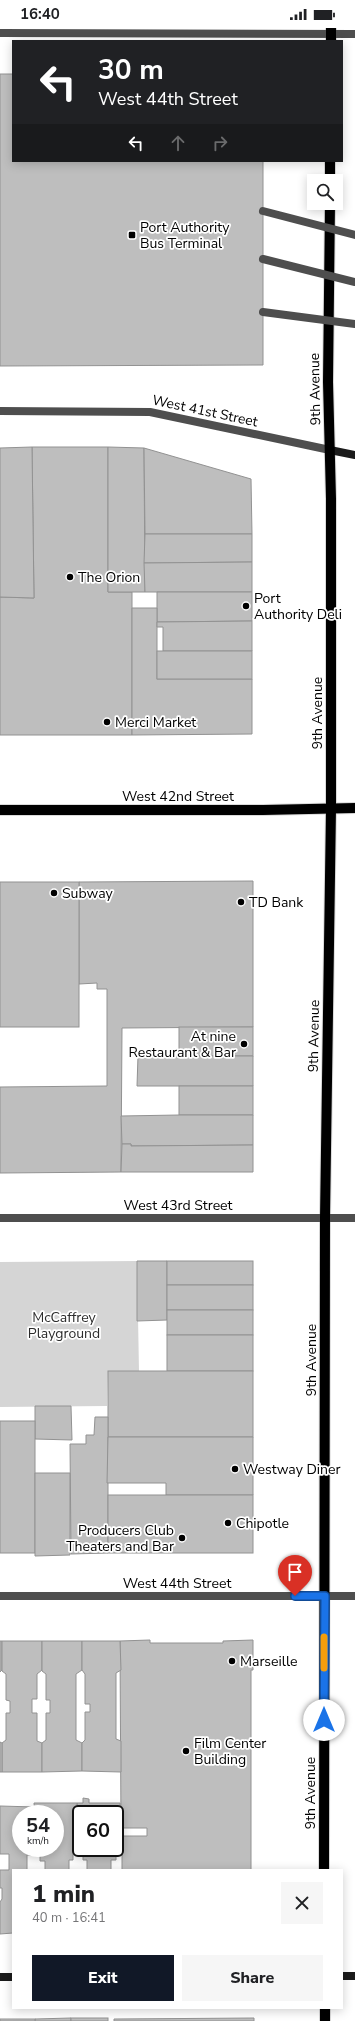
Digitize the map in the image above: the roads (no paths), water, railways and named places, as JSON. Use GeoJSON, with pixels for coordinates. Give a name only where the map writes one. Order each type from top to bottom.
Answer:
{"type":"FeatureCollection","features":[{"type":"Feature","properties":{"kind":"main road"},"geometry":{"type":"LineString","coordinates":[[330,162],[330,174]]}},
{"type":"Feature","properties":{"kind":"main road","name":"9th Avenue"},"geometry":{"type":"LineString","coordinates":[[324,1869],[325,1218],[331,808],[330,450],[328,382],[330,210]]}},
{"type":"Feature","properties":{"kind":"main road","name":"West 41st Street"},"geometry":{"type":"LineString","coordinates":[[330,450],[355,455]]}},
{"type":"Feature","properties":{"kind":"main road","name":"West 42nd Street"},"geometry":{"type":"LineString","coordinates":[[0,810],[263,810],[355,808]]}},
{"type":"Feature","properties":{"kind":"main road"},"geometry":{"type":"LineString","coordinates":[[343,1976],[355,1976]]}},
{"type":"Feature","properties":{"kind":"main road"},"geometry":{"type":"LineString","coordinates":[[0,1977],[12,1977]]}},
{"type":"Feature","properties":{"kind":"main road"},"geometry":{"type":"LineString","coordinates":[[325,2009],[325,2021]]}},
{"type":"Feature","properties":{"kind":"street"},"geometry":{"type":"LineString","coordinates":[[0,33],[355,34]]}},
{"type":"Feature","properties":{"kind":"street"},"geometry":{"type":"LineString","coordinates":[[263,211],[355,235]]}},
{"type":"Feature","properties":{"kind":"street"},"geometry":{"type":"LineString","coordinates":[[263,259],[355,282]]}},
{"type":"Feature","properties":{"kind":"street"},"geometry":{"type":"LineString","coordinates":[[263,312],[355,324]]}},
{"type":"Feature","properties":{"kind":"street","name":"West 41st Street"},"geometry":{"type":"LineString","coordinates":[[0,411],[150,412],[330,450]]}},
{"type":"Feature","properties":{"kind":"street","name":"West 43rd Street"},"geometry":{"type":"LineString","coordinates":[[0,1218],[355,1218]]}},
{"type":"Feature","properties":{"kind":"street","name":"West 44th Street"},"geometry":{"type":"LineString","coordinates":[[0,1596],[355,1596]]}},
{"type":"Feature","properties":{"kind":"place","name":"Port Authority Bus Terminal"},"geometry":{"type":"Point","coordinates":[132,235]}},
{"type":"Feature","properties":{"kind":"place","name":"The Orion"},"geometry":{"type":"Point","coordinates":[70,577]}},
{"type":"Feature","properties":{"kind":"place","name":"Port Authority Deli"},"geometry":{"type":"Point","coordinates":[246,606]}},
{"type":"Feature","properties":{"kind":"place","name":"Merci Market"},"geometry":{"type":"Point","coordinates":[107,722]}},
{"type":"Feature","properties":{"kind":"place","name":"Subway"},"geometry":{"type":"Point","coordinates":[54,893]}},
{"type":"Feature","properties":{"kind":"place","name":"TD Bank"},"geometry":{"type":"Point","coordinates":[241,902]}},
{"type":"Feature","properties":{"kind":"place","name":"At nine Restaurant & Bar"},"geometry":{"type":"Point","coordinates":[244,1044]}},
{"type":"Feature","properties":{"kind":"place","name":"Westway Diner"},"geometry":{"type":"Point","coordinates":[235,1469]}},
{"type":"Feature","properties":{"kind":"place","name":"Chipotle"},"geometry":{"type":"Point","coordinates":[228,1523]}},
{"type":"Feature","properties":{"kind":"place","name":"Producers Club Theaters and Bar"},"geometry":{"type":"Point","coordinates":[182,1538]}},
{"type":"Feature","properties":{"kind":"place","name":"Marseille"},"geometry":{"type":"Point","coordinates":[232,1661]}},
{"type":"Feature","properties":{"kind":"place","name":"Film Center Building"},"geometry":{"type":"Point","coordinates":[186,1751]}},
{"type":"Feature","properties":{"kind":"park label","name":"McCaffrey Playground"},"geometry":{"type":"Point","coordinates":[64,1326]}}]}
